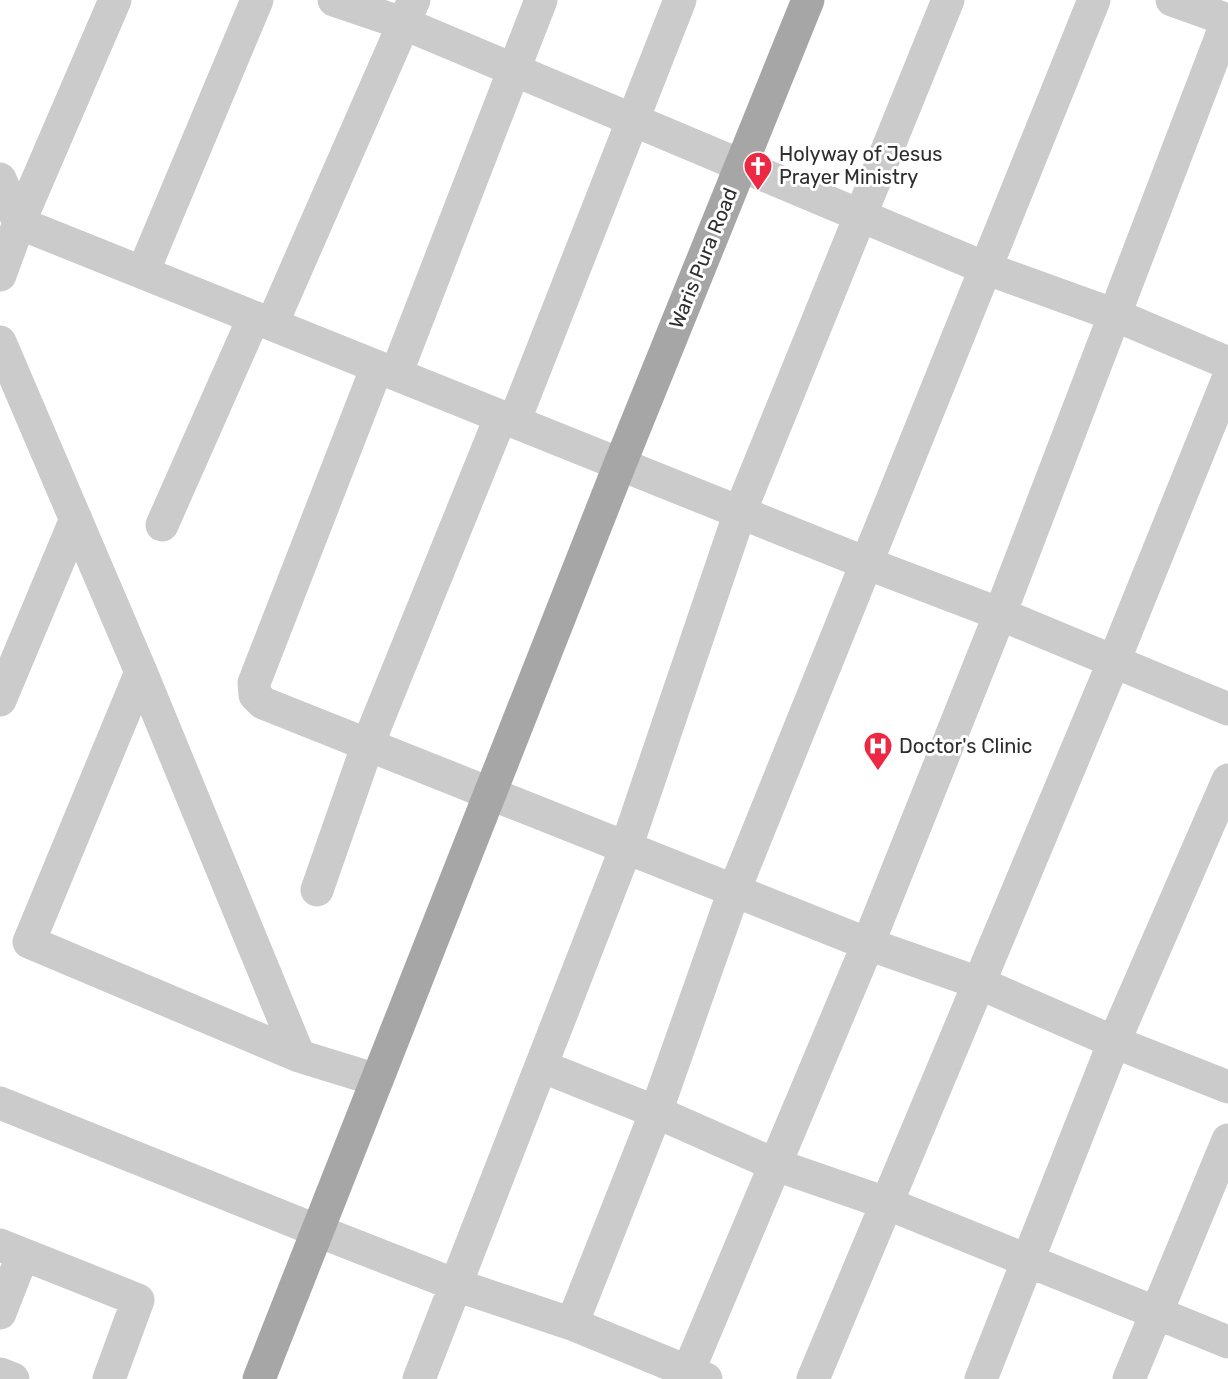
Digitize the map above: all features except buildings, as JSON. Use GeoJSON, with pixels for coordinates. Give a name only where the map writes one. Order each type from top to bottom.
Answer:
{"type":"FeatureCollection","features":[{"type":"Feature","properties":{"kind":"main road","name":"Waris Pura Road"},"geometry":{"type":"LineString","coordinates":[[259,1379],[616,474],[808,0]]}},
{"type":"Feature","properties":{"kind":"street"},"geometry":{"type":"LineString","coordinates":[[0,275],[19,223],[115,0]]}},
{"type":"Feature","properties":{"kind":"street"},"geometry":{"type":"LineString","coordinates":[[143,272],[257,0]]}},
{"type":"Feature","properties":{"kind":"street"},"geometry":{"type":"LineString","coordinates":[[334,0],[409,12],[514,70],[986,268],[1115,315],[1228,363]]}},
{"type":"Feature","properties":{"kind":"street"},"geometry":{"type":"LineString","coordinates":[[541,0],[514,70],[254,683],[255,695],[263,704],[868,944],[979,983],[1114,1042],[1228,1087]]}},
{"type":"Feature","properties":{"kind":"street"},"geometry":{"type":"LineString","coordinates":[[317,890],[368,744],[508,419],[633,120],[680,0]]}},
{"type":"Feature","properties":{"kind":"street"},"geometry":{"type":"LineString","coordinates":[[431,1369],[456,1285],[626,848],[740,512],[948,0]]}},
{"type":"Feature","properties":{"kind":"street"},"geometry":{"type":"LineString","coordinates":[[573,1324],[656,1112],[734,891],[1094,0]]}},
{"type":"Feature","properties":{"kind":"street"},"geometry":{"type":"LineString","coordinates":[[0,1103],[456,1285],[573,1324],[693,1376],[776,1165],[868,944],[1000,614],[1228,20],[1172,0]]}},
{"type":"Feature","properties":{"kind":"street"},"geometry":{"type":"LineString","coordinates":[[162,525],[263,320],[409,12]]}},
{"type":"Feature","properties":{"kind":"street"},"geometry":{"type":"LineString","coordinates":[[0,179],[19,223],[508,419],[616,474],[740,512],[1000,614],[1228,709]]}},
{"type":"Feature","properties":{"kind":"street"},"geometry":{"type":"LineString","coordinates":[[0,342],[141,672],[299,1056]]}},
{"type":"Feature","properties":{"kind":"street"},"geometry":{"type":"LineString","coordinates":[[813,1379],[1114,661],[1228,380]]}},
{"type":"Feature","properties":{"kind":"street"},"geometry":{"type":"LineString","coordinates":[[0,700],[76,519]]}},
{"type":"Feature","properties":{"kind":"street"},"geometry":{"type":"LineString","coordinates":[[141,672],[29,942],[299,1056],[377,1080]]}},
{"type":"Feature","properties":{"kind":"street"},"geometry":{"type":"LineString","coordinates":[[981,1379],[1114,1042],[1228,780]]}},
{"type":"Feature","properties":{"kind":"street"},"geometry":{"type":"LineString","coordinates":[[541,1066],[656,1112],[776,1165],[886,1203],[1228,1342]]}},
{"type":"Feature","properties":{"kind":"street"},"geometry":{"type":"LineString","coordinates":[[1129,1379],[1228,1140]]}},
{"type":"Feature","properties":{"kind":"street"},"geometry":{"type":"LineString","coordinates":[[0,1313],[11,1250],[138,1300],[109,1379]]}},
{"type":"Feature","properties":{"kind":"street"},"geometry":{"type":"LineString","coordinates":[[0,1374],[13,1379]]}},
{"type":"Feature","properties":{"kind":"place","name":"Holyway of Jesus Prayer Ministry"},"geometry":{"type":"Point","coordinates":[758,192]}},
{"type":"Feature","properties":{"kind":"place","name":"Doctor's Clinic"},"geometry":{"type":"Point","coordinates":[878,772]}}]}
